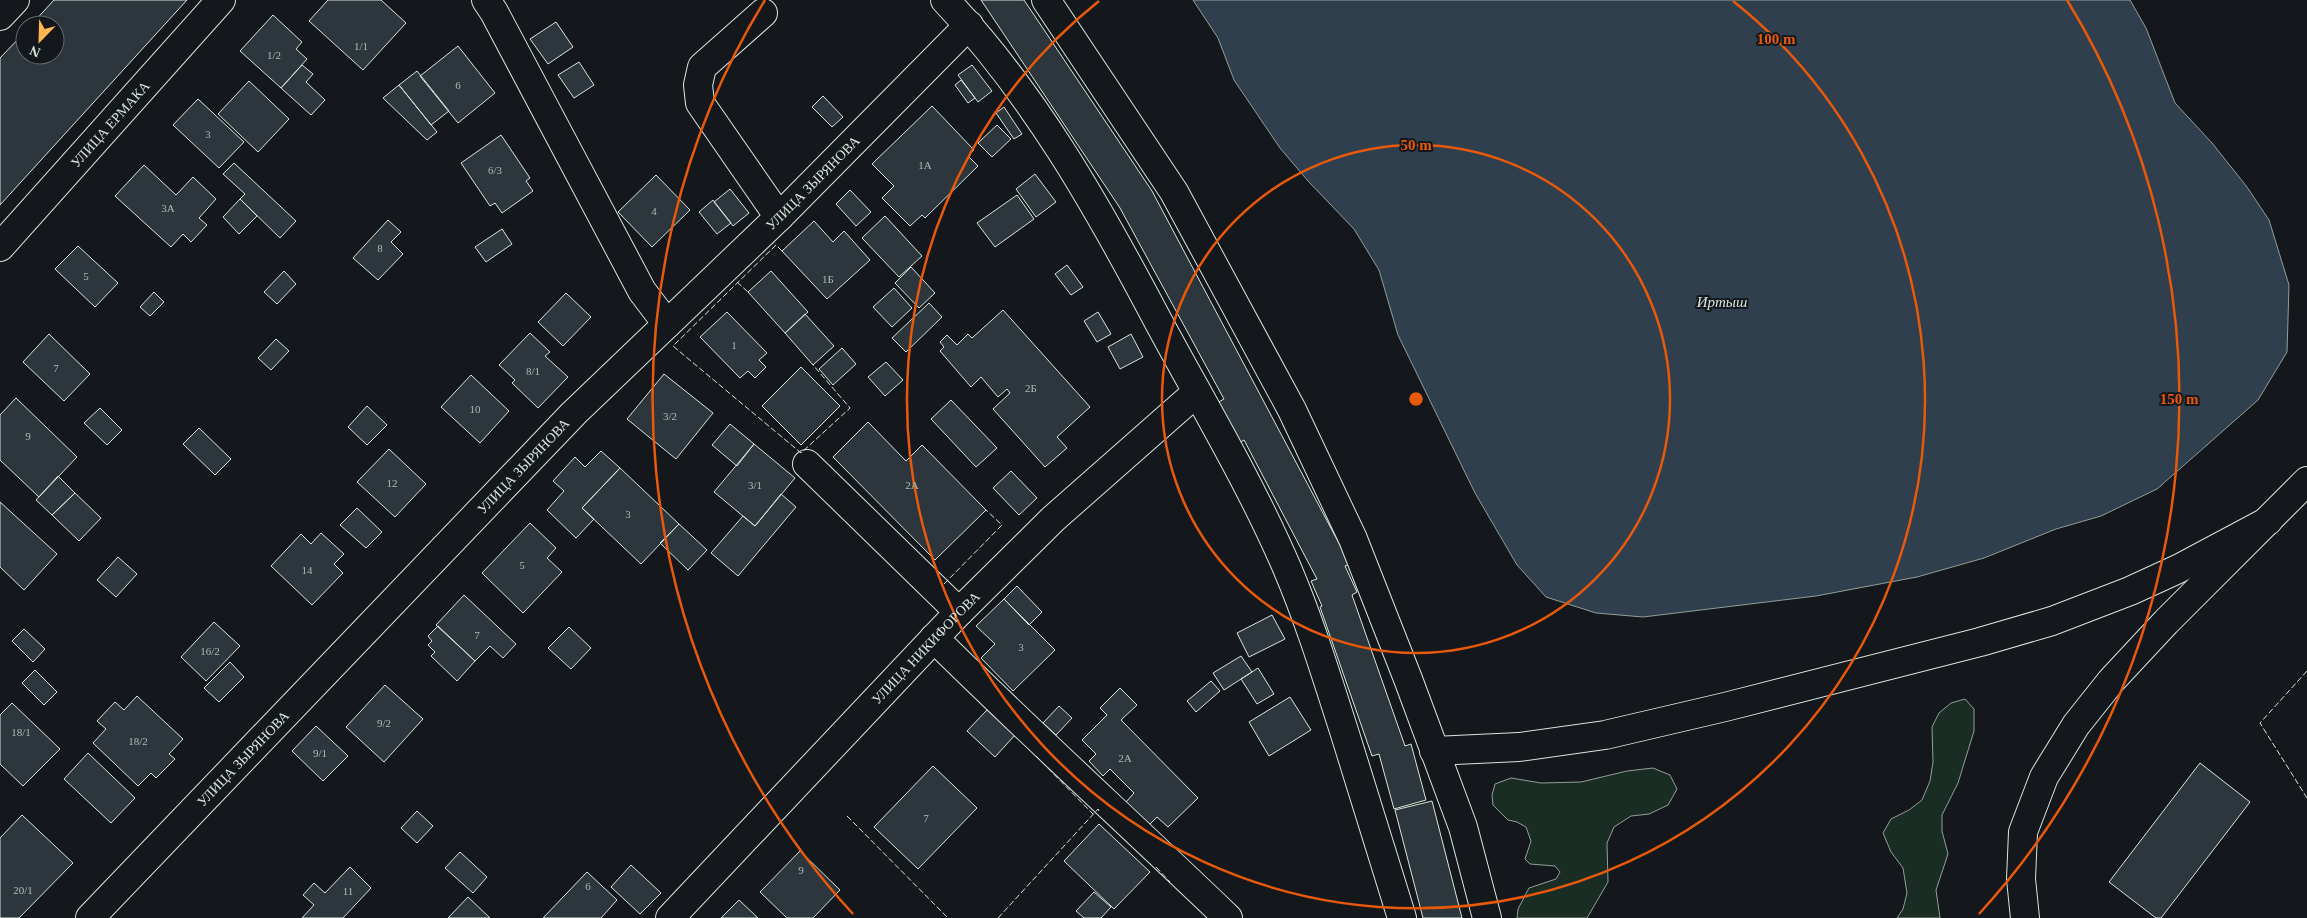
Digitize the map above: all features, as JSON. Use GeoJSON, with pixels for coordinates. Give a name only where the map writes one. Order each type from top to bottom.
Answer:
{"type":"FeatureCollection","features":[{"type":"Feature","properties":{"kind":"street"},"geometry":{"type":"LineString","coordinates":[[0,16],[15,0]]}},
{"type":"Feature","properties":{"kind":"street","name":"УЛИЦА ЕРМАКА"},"geometry":{"type":"LineString","coordinates":[[0,247],[221,0]]}},
{"type":"Feature","properties":{"kind":"street"},"geometry":{"type":"LineString","coordinates":[[486,0],[642,291],[667,324]]}},
{"type":"Feature","properties":{"kind":"street"},"geometry":{"type":"LineString","coordinates":[[945,0],[1010,77],[1062,153],[1128,264],[1248,488],[1287,567],[1314,635],[1402,918]]}},
{"type":"Feature","properties":{"kind":"street"},"geometry":{"type":"LineString","coordinates":[[1046,0],[1174,192],[1292,410],[1353,539],[1408,678],[1463,827],[1487,918]]}},
{"type":"Feature","properties":{"kind":"street"},"geometry":{"type":"LineString","coordinates":[[763,13],[702,67],[698,85],[700,102],[778,217]]}},
{"type":"Feature","properties":{"kind":"street","name":"УЛИЦА ЗЫРЯНОВА"},"geometry":{"type":"LineString","coordinates":[[90,918],[574,412],[778,217],[968,25]]}},
{"type":"Feature","properties":{"kind":"street","name":"УЛИЦА НИКИФОРОВА"},"geometry":{"type":"LineString","coordinates":[[670,918],[959,612],[1053,519],[1196,393]]}},
{"type":"Feature","properties":{"kind":"street"},"geometry":{"type":"LineString","coordinates":[[807,464],[959,612]]}},
{"type":"Feature","properties":{"kind":"street"},"geometry":{"type":"LineString","coordinates":[[2025,918],[2021,879],[2023,832],[2044,777],[2076,724],[2111,681],[2166,622],[2307,481]]}},
{"type":"Feature","properties":{"kind":"street"},"geometry":{"type":"LineString","coordinates":[[1434,751],[1519,747],[1605,735],[1725,707],[1998,636],[2052,621],[2130,591],[2178,569],[2268,521]]}},
{"type":"Feature","properties":{"kind":"street"},"geometry":{"type":"LineString","coordinates":[[934,638],[1023,726],[1132,826],[1228,918]]}},
{"type":"Feature","properties":{"kind":"green space"},"geometry":{"type":"Polygon","coordinates":[[[1965,699],[1974,709],[1974,731],[1958,783],[1942,815],[1942,831],[1948,854],[1936,890],[1940,918],[1897,918],[1903,909],[1907,893],[1903,868],[1891,852],[1883,833],[1891,819],[1909,810],[1922,800],[1930,781],[1933,762],[1932,727],[1939,713],[1951,703],[1965,699]]]}},
{"type":"Feature","properties":{"kind":"green space"},"geometry":{"type":"Polygon","coordinates":[[[1653,768],[1670,775],[1677,789],[1668,805],[1649,814],[1631,816],[1614,827],[1607,843],[1608,882],[1587,918],[1517,918],[1518,909],[1529,888],[1556,879],[1560,872],[1555,866],[1530,864],[1525,859],[1531,841],[1526,827],[1508,820],[1493,805],[1492,795],[1495,784],[1511,778],[1541,783],[1581,782],[1627,771],[1653,768]]]}},
{"type":"Feature","properties":{"kind":"water","name":"Иртыш"},"geometry":{"type":"Polygon","coordinates":[[[1193,0],[2130,0],[2146,28],[2175,103],[2212,143],[2247,187],[2269,220],[2289,285],[2287,352],[2258,400],[2157,489],[2101,516],[2056,529],[1984,558],[1917,577],[1816,596],[1643,617],[1596,613],[1546,597],[1517,565],[1475,493],[1398,335],[1379,270],[1354,229],[1308,181],[1280,148],[1234,80],[1218,38],[1193,0]]]}},
{"type":"Feature","properties":{"kind":"building"},"geometry":{"type":"Polygon","coordinates":[[[54,0],[187,0],[0,205],[0,58],[15,42],[15,65],[65,65],[65,15],[40,15],[54,0]]]}},
{"type":"Feature","properties":{"kind":"building"},"geometry":{"type":"Polygon","coordinates":[[[328,0],[381,0],[406,23],[363,70],[309,21],[328,0]]]}},
{"type":"Feature","properties":{"kind":"building"},"geometry":{"type":"Polygon","coordinates":[[[981,0],[1024,0],[1152,191],[1350,564],[1345,566],[1357,592],[1352,595],[1405,746],[1411,744],[1426,800],[1394,809],[1379,754],[1372,756],[1320,607],[1322,606],[1311,581],[1317,579],[1244,440],[1236,445],[1215,404],[1224,399],[1120,208],[981,0]]]}},
{"type":"Feature","properties":{"kind":"building"},"geometry":{"type":"Polygon","coordinates":[[[273,15],[302,42],[296,49],[307,59],[281,88],[240,51],[273,15]]]}},
{"type":"Feature","properties":{"kind":"building"},"geometry":{"type":"Polygon","coordinates":[[[556,22],[573,47],[548,64],[530,39],[556,22]]]}},
{"type":"Feature","properties":{"kind":"building"},"geometry":{"type":"Polygon","coordinates":[[[458,46],[495,93],[458,123],[420,76],[458,46]]]}},
{"type":"Feature","properties":{"kind":"building"},"geometry":{"type":"Polygon","coordinates":[[[579,62],[594,85],[574,98],[558,75],[579,62]]]}},
{"type":"Feature","properties":{"kind":"building"},"geometry":{"type":"Polygon","coordinates":[[[302,65],[313,74],[306,82],[325,100],[311,115],[281,88],[302,65]]]}},
{"type":"Feature","properties":{"kind":"building"},"geometry":{"type":"Polygon","coordinates":[[[972,65],[992,91],[978,102],[958,75],[972,65]]]}},
{"type":"Feature","properties":{"kind":"building"},"geometry":{"type":"Polygon","coordinates":[[[417,71],[449,111],[431,125],[399,85],[417,71]]]}},
{"type":"Feature","properties":{"kind":"building"},"geometry":{"type":"Polygon","coordinates":[[[961,80],[975,98],[968,103],[955,85],[961,80]]]}},
{"type":"Feature","properties":{"kind":"building"},"geometry":{"type":"Polygon","coordinates":[[[249,81],[289,119],[258,152],[218,114],[249,81]]]}},
{"type":"Feature","properties":{"kind":"building"},"geometry":{"type":"Polygon","coordinates":[[[399,85],[437,132],[427,140],[383,98],[399,85]]]}},
{"type":"Feature","properties":{"kind":"building"},"geometry":{"type":"Polygon","coordinates":[[[823,96],[843,117],[832,127],[812,107],[823,96]]]}},
{"type":"Feature","properties":{"kind":"building"},"geometry":{"type":"Polygon","coordinates":[[[198,99],[244,142],[219,168],[173,125],[198,99]]]}},
{"type":"Feature","properties":{"kind":"building"},"geometry":{"type":"Polygon","coordinates":[[[932,106],[974,150],[968,156],[978,166],[925,218],[922,215],[910,226],[882,198],[894,186],[872,164],[932,106]]]}},
{"type":"Feature","properties":{"kind":"building"},"geometry":{"type":"Polygon","coordinates":[[[1004,107],[1022,134],[1014,139],[996,113],[1004,107]]]}},
{"type":"Feature","properties":{"kind":"building"},"geometry":{"type":"Polygon","coordinates":[[[997,125],[1011,139],[992,157],[978,143],[997,125]]]}},
{"type":"Feature","properties":{"kind":"building"},"geometry":{"type":"Polygon","coordinates":[[[501,135],[530,178],[526,181],[533,191],[502,213],[495,203],[490,206],[461,163],[501,135]]]}},
{"type":"Feature","properties":{"kind":"building"},"geometry":{"type":"Polygon","coordinates":[[[234,163],[296,221],[280,238],[240,199],[245,194],[223,174],[234,163]]]}},
{"type":"Feature","properties":{"kind":"building"},"geometry":{"type":"Polygon","coordinates":[[[144,165],[176,195],[193,177],[216,199],[199,218],[207,225],[191,242],[183,234],[171,247],[115,196],[144,165]]]}},
{"type":"Feature","properties":{"kind":"building"},"geometry":{"type":"Polygon","coordinates":[[[1035,174],[1056,202],[1036,217],[1016,189],[1035,174]]]}},
{"type":"Feature","properties":{"kind":"building"},"geometry":{"type":"Polygon","coordinates":[[[656,175],[690,210],[652,247],[618,212],[656,175]]]}},
{"type":"Feature","properties":{"kind":"building"},"geometry":{"type":"Polygon","coordinates":[[[730,189],[749,213],[733,226],[714,202],[730,189]]]}},
{"type":"Feature","properties":{"kind":"building"},"geometry":{"type":"Polygon","coordinates":[[[850,190],[871,212],[856,226],[836,204],[850,190]]]}},
{"type":"Feature","properties":{"kind":"building"},"geometry":{"type":"Polygon","coordinates":[[[1017,195],[1034,219],[995,247],[977,223],[1017,195]]]}},
{"type":"Feature","properties":{"kind":"building"},"geometry":{"type":"Polygon","coordinates":[[[240,199],[257,216],[239,234],[223,217],[240,199]]]}},
{"type":"Feature","properties":{"kind":"building"},"geometry":{"type":"Polygon","coordinates":[[[713,200],[731,223],[717,234],[699,212],[713,200]]]}},
{"type":"Feature","properties":{"kind":"building"},"geometry":{"type":"Polygon","coordinates":[[[885,216],[922,256],[899,277],[862,238],[885,216]]]}},
{"type":"Feature","properties":{"kind":"building"},"geometry":{"type":"Polygon","coordinates":[[[388,220],[401,232],[391,242],[403,254],[378,280],[353,258],[388,220]]]}},
{"type":"Feature","properties":{"kind":"building"},"geometry":{"type":"Polygon","coordinates":[[[814,221],[833,242],[844,231],[870,260],[827,299],[782,251],[814,221]]]}},
{"type":"Feature","properties":{"kind":"building"},"geometry":{"type":"Polygon","coordinates":[[[502,229],[512,244],[486,262],[475,247],[502,229]]]}},
{"type":"Feature","properties":{"kind":"building"},"geometry":{"type":"Polygon","coordinates":[[[78,246],[118,283],[95,307],[55,269],[78,246]]]}},
{"type":"Feature","properties":{"kind":"building"},"geometry":{"type":"Polygon","coordinates":[[[1067,265],[1083,287],[1071,295],[1055,274],[1067,265]]]}},
{"type":"Feature","properties":{"kind":"building"},"geometry":{"type":"Polygon","coordinates":[[[911,267],[935,293],[919,308],[895,283],[911,267]]]}},
{"type":"Feature","properties":{"kind":"building"},"geometry":{"type":"Polygon","coordinates":[[[284,271],[296,284],[277,304],[264,292],[284,271]]]}},
{"type":"Feature","properties":{"kind":"building"},"geometry":{"type":"Polygon","coordinates":[[[771,271],[808,312],[785,333],[748,292],[771,271]]]}},
{"type":"Feature","properties":{"kind":"building"},"geometry":{"type":"Polygon","coordinates":[[[894,288],[912,308],[892,327],[873,307],[894,288]]]}},
{"type":"Feature","properties":{"kind":"building"},"geometry":{"type":"Polygon","coordinates":[[[154,292],[164,302],[150,316],[140,307],[154,292]]]}},
{"type":"Feature","properties":{"kind":"building"},"geometry":{"type":"Polygon","coordinates":[[[566,293],[591,317],[563,346],[538,322],[566,293]]]}},
{"type":"Feature","properties":{"kind":"building"},"geometry":{"type":"Polygon","coordinates":[[[929,303],[942,317],[906,352],[892,338],[929,303]]]}},
{"type":"Feature","properties":{"kind":"building"},"geometry":{"type":"Polygon","coordinates":[[[1003,310],[1090,407],[1057,437],[1067,448],[1045,467],[993,409],[1010,393],[1007,389],[998,397],[981,377],[971,387],[940,351],[944,347],[940,342],[947,335],[957,345],[968,334],[972,338],[1003,310]]]}},
{"type":"Feature","properties":{"kind":"building"},"geometry":{"type":"Polygon","coordinates":[[[727,312],[767,353],[759,360],[766,367],[755,378],[748,371],[740,378],[700,337],[727,312]]]}},
{"type":"Feature","properties":{"kind":"building"},"geometry":{"type":"Polygon","coordinates":[[[1098,312],[1111,334],[1097,342],[1084,321],[1098,312]]]}},
{"type":"Feature","properties":{"kind":"building"},"geometry":{"type":"Polygon","coordinates":[[[805,314],[834,346],[813,365],[785,333],[805,314]]]}},
{"type":"Feature","properties":{"kind":"building"},"geometry":{"type":"Polygon","coordinates":[[[530,333],[550,352],[545,356],[568,377],[538,408],[512,383],[515,380],[499,365],[530,333]]]}},
{"type":"Feature","properties":{"kind":"building"},"geometry":{"type":"Polygon","coordinates":[[[49,334],[90,374],[64,401],[23,362],[49,334]]]}},
{"type":"Feature","properties":{"kind":"building"},"geometry":{"type":"Polygon","coordinates":[[[1131,334],[1143,357],[1120,369],[1108,347],[1131,334]]]}},
{"type":"Feature","properties":{"kind":"building"},"geometry":{"type":"Polygon","coordinates":[[[276,339],[289,351],[271,370],[258,358],[276,339]]]}},
{"type":"Feature","properties":{"kind":"building"},"geometry":{"type":"Polygon","coordinates":[[[842,348],[856,364],[833,385],[819,369],[842,348]]]}},
{"type":"Feature","properties":{"kind":"building"},"geometry":{"type":"Polygon","coordinates":[[[886,362],[903,380],[885,396],[868,377],[886,362]]]}},
{"type":"Feature","properties":{"kind":"building"},"geometry":{"type":"Polygon","coordinates":[[[801,367],[840,406],[801,445],[762,406],[801,367]]]}},
{"type":"Feature","properties":{"kind":"building"},"geometry":{"type":"Polygon","coordinates":[[[664,374],[713,413],[676,459],[627,419],[664,374]]]}},
{"type":"Feature","properties":{"kind":"building"},"geometry":{"type":"Polygon","coordinates":[[[471,375],[509,411],[480,443],[441,407],[471,375]]]}},
{"type":"Feature","properties":{"kind":"building"},"geometry":{"type":"Polygon","coordinates":[[[16,398],[77,457],[39,497],[0,460],[0,415],[16,398]]]}},
{"type":"Feature","properties":{"kind":"building"},"geometry":{"type":"Polygon","coordinates":[[[951,400],[997,448],[976,467],[931,419],[951,400]]]}},
{"type":"Feature","properties":{"kind":"building"},"geometry":{"type":"Polygon","coordinates":[[[367,406],[387,425],[367,445],[348,427],[367,406]]]}},
{"type":"Feature","properties":{"kind":"building"},"geometry":{"type":"Polygon","coordinates":[[[100,408],[122,430],[107,445],[84,423],[100,408]]]}},
{"type":"Feature","properties":{"kind":"building"},"geometry":{"type":"Polygon","coordinates":[[[868,422],[906,461],[922,445],[986,510],[935,560],[833,457],[868,422]]]}},
{"type":"Feature","properties":{"kind":"building"},"geometry":{"type":"Polygon","coordinates":[[[730,424],[754,444],[737,466],[712,445],[730,424]]]}},
{"type":"Feature","properties":{"kind":"building"},"geometry":{"type":"Polygon","coordinates":[[[199,428],[231,459],[215,475],[183,444],[199,428]]]}},
{"type":"Feature","properties":{"kind":"building"},"geometry":{"type":"Polygon","coordinates":[[[754,444],[795,478],[755,526],[714,492],[754,444]]]}},
{"type":"Feature","properties":{"kind":"building"},"geometry":{"type":"Polygon","coordinates":[[[389,449],[426,484],[395,517],[357,482],[389,449]]]}},
{"type":"Feature","properties":{"kind":"building"},"geometry":{"type":"Polygon","coordinates":[[[601,451],[620,468],[582,508],[594,519],[576,538],[547,510],[564,491],[553,481],[575,457],[585,467],[601,451]]]}},
{"type":"Feature","properties":{"kind":"building"},"geometry":{"type":"Polygon","coordinates":[[[620,468],[679,524],[641,564],[582,508],[620,468]]]}},
{"type":"Feature","properties":{"kind":"building"},"geometry":{"type":"Polygon","coordinates":[[[1011,471],[1037,498],[1019,515],[993,488],[1011,471]]]}},
{"type":"Feature","properties":{"kind":"building"},"geometry":{"type":"Polygon","coordinates":[[[58,476],[75,493],[52,515],[36,500],[58,476]]]}},
{"type":"Feature","properties":{"kind":"building"},"geometry":{"type":"Polygon","coordinates":[[[75,493],[101,518],[79,541],[52,515],[75,493]]]}},
{"type":"Feature","properties":{"kind":"building"},"geometry":{"type":"Polygon","coordinates":[[[781,494],[796,507],[738,576],[711,553],[743,516],[755,526],[781,494]]]}},
{"type":"Feature","properties":{"kind":"building"},"geometry":{"type":"Polygon","coordinates":[[[0,502],[57,554],[24,590],[0,567],[0,502]]]}},
{"type":"Feature","properties":{"kind":"building"},"geometry":{"type":"Polygon","coordinates":[[[357,508],[382,532],[366,548],[340,525],[357,508]]]}},
{"type":"Feature","properties":{"kind":"building"},"geometry":{"type":"Polygon","coordinates":[[[530,523],[556,548],[547,558],[562,572],[523,613],[482,573],[530,523]]]}},
{"type":"Feature","properties":{"kind":"building"},"geometry":{"type":"Polygon","coordinates":[[[679,524],[707,550],[688,570],[660,543],[679,524]]]}},
{"type":"Feature","properties":{"kind":"building"},"geometry":{"type":"Polygon","coordinates":[[[321,533],[344,554],[334,564],[343,573],[312,605],[271,566],[301,534],[311,544],[321,533]]]}},
{"type":"Feature","properties":{"kind":"building"},"geometry":{"type":"Polygon","coordinates":[[[118,557],[137,574],[116,597],[97,580],[118,557]]]}},
{"type":"Feature","properties":{"kind":"building"},"geometry":{"type":"Polygon","coordinates":[[[1017,586],[1042,612],[1029,625],[1004,599],[1017,586]]]}},
{"type":"Feature","properties":{"kind":"building"},"geometry":{"type":"Polygon","coordinates":[[[464,595],[516,644],[503,658],[490,646],[475,661],[436,625],[464,595]]]}},
{"type":"Feature","properties":{"kind":"building"},"geometry":{"type":"Polygon","coordinates":[[[1004,599],[1055,650],[1013,691],[981,658],[995,644],[976,626],[1004,599]]]}},
{"type":"Feature","properties":{"kind":"building"},"geometry":{"type":"Polygon","coordinates":[[[1272,615],[1285,639],[1249,657],[1237,633],[1272,615]]]}},
{"type":"Feature","properties":{"kind":"building"},"geometry":{"type":"Polygon","coordinates":[[[214,622],[240,646],[206,681],[181,657],[214,622]]]}},
{"type":"Feature","properties":{"kind":"building"},"geometry":{"type":"Polygon","coordinates":[[[438,626],[475,661],[457,681],[431,656],[435,652],[428,645],[432,641],[428,636],[438,626]]]}},
{"type":"Feature","properties":{"kind":"building"},"geometry":{"type":"Polygon","coordinates":[[[569,627],[591,648],[571,669],[548,648],[569,627]]]}},
{"type":"Feature","properties":{"kind":"building"},"geometry":{"type":"Polygon","coordinates":[[[24,629],[45,649],[33,662],[12,641],[24,629]]]}},
{"type":"Feature","properties":{"kind":"building"},"geometry":{"type":"Polygon","coordinates":[[[1241,656],[1252,672],[1224,690],[1213,673],[1241,656]]]}},
{"type":"Feature","properties":{"kind":"building"},"geometry":{"type":"Polygon","coordinates":[[[230,662],[244,677],[219,702],[204,688],[230,662]]]}},
{"type":"Feature","properties":{"kind":"building"},"geometry":{"type":"Polygon","coordinates":[[[1258,668],[1274,694],[1257,704],[1241,679],[1258,668]]]}},
{"type":"Feature","properties":{"kind":"building"},"geometry":{"type":"Polygon","coordinates":[[[35,670],[57,692],[44,705],[22,683],[35,670]]]}},
{"type":"Feature","properties":{"kind":"building"},"geometry":{"type":"Polygon","coordinates":[[[1211,681],[1220,691],[1196,712],[1187,701],[1211,681]]]}},
{"type":"Feature","properties":{"kind":"building"},"geometry":{"type":"Polygon","coordinates":[[[385,685],[423,719],[384,762],[346,727],[385,685]]]}},
{"type":"Feature","properties":{"kind":"building"},"geometry":{"type":"Polygon","coordinates":[[[1120,688],[1137,705],[1121,720],[1198,798],[1168,827],[1157,817],[1149,825],[1126,802],[1134,793],[1110,769],[1103,776],[1089,761],[1096,754],[1082,740],[1107,715],[1100,708],[1120,688]]]}},
{"type":"Feature","properties":{"kind":"building"},"geometry":{"type":"Polygon","coordinates":[[[137,696],[183,739],[169,754],[175,759],[156,778],[151,773],[138,786],[93,743],[106,729],[97,721],[115,702],[124,710],[137,696]]]}},
{"type":"Feature","properties":{"kind":"building"},"geometry":{"type":"Polygon","coordinates":[[[1290,697],[1311,730],[1269,756],[1249,722],[1290,697]]]}},
{"type":"Feature","properties":{"kind":"building"},"geometry":{"type":"Polygon","coordinates":[[[12,703],[60,749],[23,786],[0,764],[0,715],[12,703]]]}},
{"type":"Feature","properties":{"kind":"building"},"geometry":{"type":"Polygon","coordinates":[[[1059,706],[1072,718],[1056,735],[1043,723],[1059,706]]]}},
{"type":"Feature","properties":{"kind":"building"},"geometry":{"type":"Polygon","coordinates":[[[987,710],[1015,735],[995,757],[967,731],[987,710]]]}},
{"type":"Feature","properties":{"kind":"building"},"geometry":{"type":"Polygon","coordinates":[[[316,726],[348,756],[323,781],[292,751],[316,726]]]}},
{"type":"Feature","properties":{"kind":"building"},"geometry":{"type":"Polygon","coordinates":[[[88,753],[135,798],[111,823],[64,779],[88,753]]]}},
{"type":"Feature","properties":{"kind":"building"},"geometry":{"type":"Polygon","coordinates":[[[2200,763],[2250,802],[2161,918],[2156,918],[2109,882],[2200,763]]]}},
{"type":"Feature","properties":{"kind":"building"},"geometry":{"type":"Polygon","coordinates":[[[933,766],[977,808],[918,869],[874,827],[933,766]]]}},
{"type":"Feature","properties":{"kind":"building"},"geometry":{"type":"Polygon","coordinates":[[[1432,801],[1462,918],[1423,918],[1395,810],[1432,801]]]}},
{"type":"Feature","properties":{"kind":"building"},"geometry":{"type":"Polygon","coordinates":[[[417,811],[433,826],[417,843],[401,828],[417,811]]]}},
{"type":"Feature","properties":{"kind":"building"},"geometry":{"type":"Polygon","coordinates":[[[22,815],[73,863],[19,918],[0,918],[0,838],[22,815]]]}},
{"type":"Feature","properties":{"kind":"building"},"geometry":{"type":"Polygon","coordinates":[[[1099,824],[1150,872],[1114,909],[1064,861],[1099,824]]]}},
{"type":"Feature","properties":{"kind":"building"},"geometry":{"type":"Polygon","coordinates":[[[800,851],[840,890],[813,918],[787,918],[760,892],[800,851]]]}},
{"type":"Feature","properties":{"kind":"building"},"geometry":{"type":"Polygon","coordinates":[[[460,852],[487,877],[473,893],[445,868],[460,852]]]}},
{"type":"Feature","properties":{"kind":"building"},"geometry":{"type":"Polygon","coordinates":[[[631,865],[661,893],[640,914],[611,887],[631,865]]]}},
{"type":"Feature","properties":{"kind":"building"},"geometry":{"type":"Polygon","coordinates":[[[350,867],[371,888],[343,918],[302,918],[314,905],[303,895],[314,883],[325,893],[350,867]]]}},
{"type":"Feature","properties":{"kind":"building"},"geometry":{"type":"Polygon","coordinates":[[[587,872],[617,900],[601,918],[543,918],[587,872]]]}},
{"type":"Feature","properties":{"kind":"building"},"geometry":{"type":"Polygon","coordinates":[[[1094,892],[1111,907],[1101,918],[1084,918],[1076,911],[1094,892]]]}},
{"type":"Feature","properties":{"kind":"building"},"geometry":{"type":"Polygon","coordinates":[[[468,897],[490,918],[448,918],[468,897]]]}},
{"type":"Feature","properties":{"kind":"building"},"geometry":{"type":"Polygon","coordinates":[[[739,900],[758,918],[721,918],[739,900]]]}},
{"type":"Feature","properties":{"kind":"fence"},"geometry":{"type":"LineString","coordinates":[[782,251],[776,245],[673,346],[801,453],[850,408],[813,365]]}},
{"type":"Feature","properties":{"kind":"fence"},"geometry":{"type":"LineString","coordinates":[[737,282],[748,292]]}},
{"type":"Feature","properties":{"kind":"fence"},"geometry":{"type":"LineString","coordinates":[[944,584],[1002,525],[986,510]]}},
{"type":"Feature","properties":{"kind":"fence"},"geometry":{"type":"LineString","coordinates":[[2307,671],[2260,723],[2307,798]]}},
{"type":"Feature","properties":{"kind":"fence"},"geometry":{"type":"LineString","coordinates":[[1036,756],[1093,814]]}},
{"type":"Feature","properties":{"kind":"fence"},"geometry":{"type":"LineString","coordinates":[[998,918],[1098,809],[1099,811]]}},
{"type":"Feature","properties":{"kind":"fence"},"geometry":{"type":"LineString","coordinates":[[847,816],[948,918]]}},
{"type":"Feature","properties":{"kind":"fence"},"geometry":{"type":"LineString","coordinates":[[1156,867],[1170,882]]}}]}
